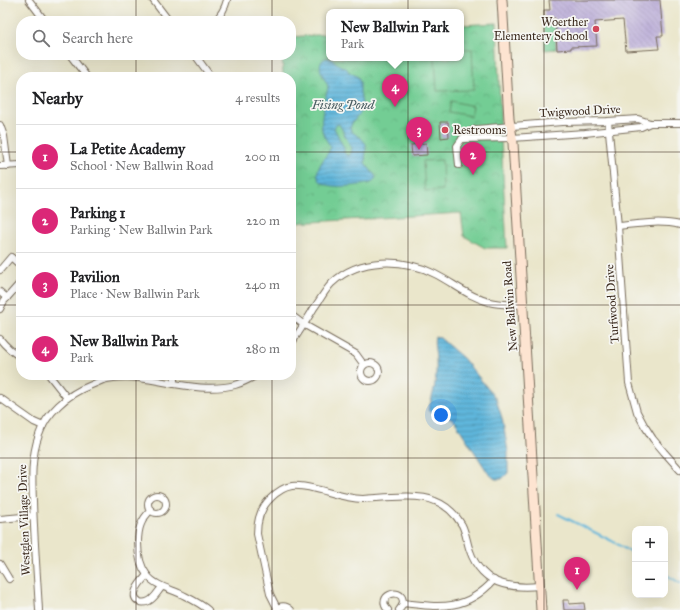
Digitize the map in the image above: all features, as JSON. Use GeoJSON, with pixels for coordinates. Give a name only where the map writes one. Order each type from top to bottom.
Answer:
{"type":"FeatureCollection","features":[{"type":"Feature","properties":{"kind":"main road","name":"New Ballwin Road"},"geometry":{"type":"LineString","coordinates":[[502,0],[509,119],[513,143],[541,610]]}},
{"type":"Feature","properties":{"kind":"street"},"geometry":{"type":"LineString","coordinates":[[29,0],[41,16]]}},
{"type":"Feature","properties":{"kind":"street"},"geometry":{"type":"LineString","coordinates":[[153,0],[165,16]]}},
{"type":"Feature","properties":{"kind":"street"},"geometry":{"type":"LineString","coordinates":[[220,16],[224,10],[227,0]]}},
{"type":"Feature","properties":{"kind":"street"},"geometry":{"type":"LineString","coordinates":[[74,60],[83,72]]}},
{"type":"Feature","properties":{"kind":"street"},"geometry":{"type":"LineString","coordinates":[[199,60],[207,72]]}},
{"type":"Feature","properties":{"kind":"street","name":"Twigwood Drive"},"geometry":{"type":"LineString","coordinates":[[462,139],[466,133],[471,130],[511,125],[638,119],[650,123],[680,123]]}},
{"type":"Feature","properties":{"kind":"street","name":"Turfwood Drive"},"geometry":{"type":"LineString","coordinates":[[608,121],[618,226],[628,374],[632,398],[637,412],[653,440],[680,470]]}},
{"type":"Feature","properties":{"kind":"street","name":"Twigwood Drive"},"geometry":{"type":"LineString","coordinates":[[462,139],[512,138],[609,130],[641,127],[650,123]]}},
{"type":"Feature","properties":{"kind":"street"},"geometry":{"type":"LineString","coordinates":[[0,125],[4,136],[8,166]]}},
{"type":"Feature","properties":{"kind":"street"},"geometry":{"type":"LineString","coordinates":[[459,165],[457,146],[462,139]]}},
{"type":"Feature","properties":{"kind":"street"},"geometry":{"type":"LineString","coordinates":[[0,166],[16,165]]}},
{"type":"Feature","properties":{"kind":"street"},"geometry":{"type":"LineString","coordinates":[[618,226],[659,222],[680,225]]}},
{"type":"Feature","properties":{"kind":"street"},"geometry":{"type":"LineString","coordinates":[[0,270],[11,257],[16,262]]}},
{"type":"Feature","properties":{"kind":"street"},"geometry":{"type":"LineString","coordinates":[[296,336],[333,283],[352,270],[385,262],[407,264],[422,268],[439,276],[467,293],[489,302],[500,305],[523,305]]}},
{"type":"Feature","properties":{"kind":"street"},"geometry":{"type":"LineString","coordinates":[[0,309],[16,288]]}},
{"type":"Feature","properties":{"kind":"street"},"geometry":{"type":"LineString","coordinates":[[0,292],[7,298]]}},
{"type":"Feature","properties":{"kind":"street"},"geometry":{"type":"LineString","coordinates":[[296,319],[356,354],[364,365]]}},
{"type":"Feature","properties":{"kind":"street"},"geometry":{"type":"LineString","coordinates":[[0,339],[5,346],[16,354]]}},
{"type":"Feature","properties":{"kind":"street"},"geometry":{"type":"LineString","coordinates":[[53,380],[67,398]]}},
{"type":"Feature","properties":{"kind":"street","name":"Westglen Village Drive"},"geometry":{"type":"LineString","coordinates":[[39,610],[33,516],[33,456],[39,435],[43,426],[51,415],[67,398],[81,389],[103,380]]}},
{"type":"Feature","properties":{"kind":"street","name":"Westglen Village Drive"},"geometry":{"type":"LineString","coordinates":[[149,380],[202,388],[236,385],[248,380]]}},
{"type":"Feature","properties":{"kind":"street"},"geometry":{"type":"LineString","coordinates":[[0,398],[34,422],[43,426]]}},
{"type":"Feature","properties":{"kind":"street"},"geometry":{"type":"LineString","coordinates":[[291,610],[285,606],[276,609],[270,594],[257,534],[257,525],[263,506],[269,499],[281,490],[292,486],[302,486],[355,499],[416,497],[434,500],[448,508],[462,525],[470,552],[484,574],[503,584],[511,586],[539,586]]}},
{"type":"Feature","properties":{"kind":"street"},"geometry":{"type":"LineString","coordinates":[[151,510],[143,518],[138,535],[139,557],[147,576],[162,587],[181,594],[208,610]]}},
{"type":"Feature","properties":{"kind":"street"},"geometry":{"type":"LineString","coordinates":[[0,519],[33,516]]}},
{"type":"Feature","properties":{"kind":"street"},"geometry":{"type":"LineString","coordinates":[[0,564],[9,579]]}},
{"type":"Feature","properties":{"kind":"street"},"geometry":{"type":"LineString","coordinates":[[147,576],[136,589],[135,596],[140,602],[146,602],[152,599],[162,587]]}},
{"type":"Feature","properties":{"kind":"street"},"geometry":{"type":"LineString","coordinates":[[403,603],[445,609],[460,607],[475,600],[487,590],[494,580]]}},
{"type":"Feature","properties":{"kind":"street"},"geometry":{"type":"LineString","coordinates":[[388,610],[385,606],[385,600],[386,597],[391,594],[397,594],[402,598],[403,603],[399,610]]}},
{"type":"Feature","properties":{"kind":"green space"},"geometry":{"type":"Polygon","coordinates":[[[497,23],[507,248],[485,248],[464,236],[461,213],[296,223],[296,72],[283,72],[282,60],[296,60],[296,37],[326,34],[326,61],[464,61],[464,25],[497,23]]]}},
{"type":"Feature","properties":{"kind":"green space"},"geometry":{"type":"Polygon","coordinates":[[[544,24],[555,24],[556,49],[545,50],[544,24]]]}},
{"type":"Feature","properties":{"kind":"green space"},"geometry":{"type":"Polygon","coordinates":[[[464,49],[472,49],[474,90],[437,91],[435,61],[464,61],[464,49]]]}},
{"type":"Feature","properties":{"kind":"green space"},"geometry":{"type":"Polygon","coordinates":[[[451,101],[473,106],[471,116],[449,112],[451,101]]]}},
{"type":"Feature","properties":{"kind":"green space"},"geometry":{"type":"Polygon","coordinates":[[[442,160],[443,190],[425,191],[423,161],[442,160]]]}},
{"type":"Feature","properties":{"kind":"water","name":"Fising Pond"},"geometry":{"type":"Polygon","coordinates":[[[326,58],[326,61],[334,61],[358,77],[360,82],[362,110],[350,128],[352,132],[361,138],[366,144],[365,163],[376,177],[371,183],[338,186],[329,185],[322,182],[318,178],[319,167],[331,147],[324,135],[321,125],[328,86],[322,75],[320,67],[321,63],[326,58]],[[339,124],[336,125],[334,128],[344,148],[344,153],[349,156],[352,148],[339,124]]]}},
{"type":"Feature","properties":{"kind":"water"},"geometry":{"type":"Polygon","coordinates":[[[435,336],[440,338],[463,358],[496,399],[502,418],[508,451],[508,473],[502,479],[495,479],[488,473],[454,420],[443,415],[432,414],[428,410],[435,380],[435,336]]]}},
{"type":"Feature","properties":{"kind":"building"},"geometry":{"type":"Polygon","coordinates":[[[549,0],[660,0],[663,36],[657,36],[659,49],[626,51],[623,20],[595,22],[597,46],[571,47],[571,49],[557,50],[555,18],[544,19],[544,10],[550,10],[549,0]]]}},
{"type":"Feature","properties":{"kind":"building","name":"Restrooms"},"geometry":{"type":"Polygon","coordinates":[[[440,122],[448,122],[449,137],[441,138],[440,122]]]}},
{"type":"Feature","properties":{"kind":"building"},"geometry":{"type":"Polygon","coordinates":[[[426,143],[427,155],[412,156],[411,145],[426,143]]]}},
{"type":"Feature","properties":{"kind":"building"},"geometry":{"type":"Polygon","coordinates":[[[563,600],[569,600],[569,604],[584,603],[585,610],[564,610],[563,600]]]}},
{"type":"Feature","properties":{"kind":"waterway"},"geometry":{"type":"LineString","coordinates":[[558,514],[612,541],[632,553]]}},
{"type":"Feature","properties":{"kind":"waterway"},"geometry":{"type":"LineString","coordinates":[[668,576],[680,583]]}},
{"type":"Feature","properties":{"kind":"place","name":"Woerther Elementery School"},"geometry":{"type":"Point","coordinates":[596,29]}},
{"type":"Feature","properties":{"kind":"place","name":"New Ballwin Park"},"geometry":{"type":"Point","coordinates":[395,107]}},
{"type":"Feature","properties":{"kind":"place","name":"Restrooms"},"geometry":{"type":"Point","coordinates":[445,130]}},
{"type":"Feature","properties":{"kind":"place","name":"Pavilion"},"geometry":{"type":"Point","coordinates":[419,150]}},
{"type":"Feature","properties":{"kind":"place","name":"Parking 1"},"geometry":{"type":"Point","coordinates":[473,175]}},
{"type":"Feature","properties":{"kind":"place","name":"La Petite Academy"},"geometry":{"type":"Point","coordinates":[577,590]}}]}
